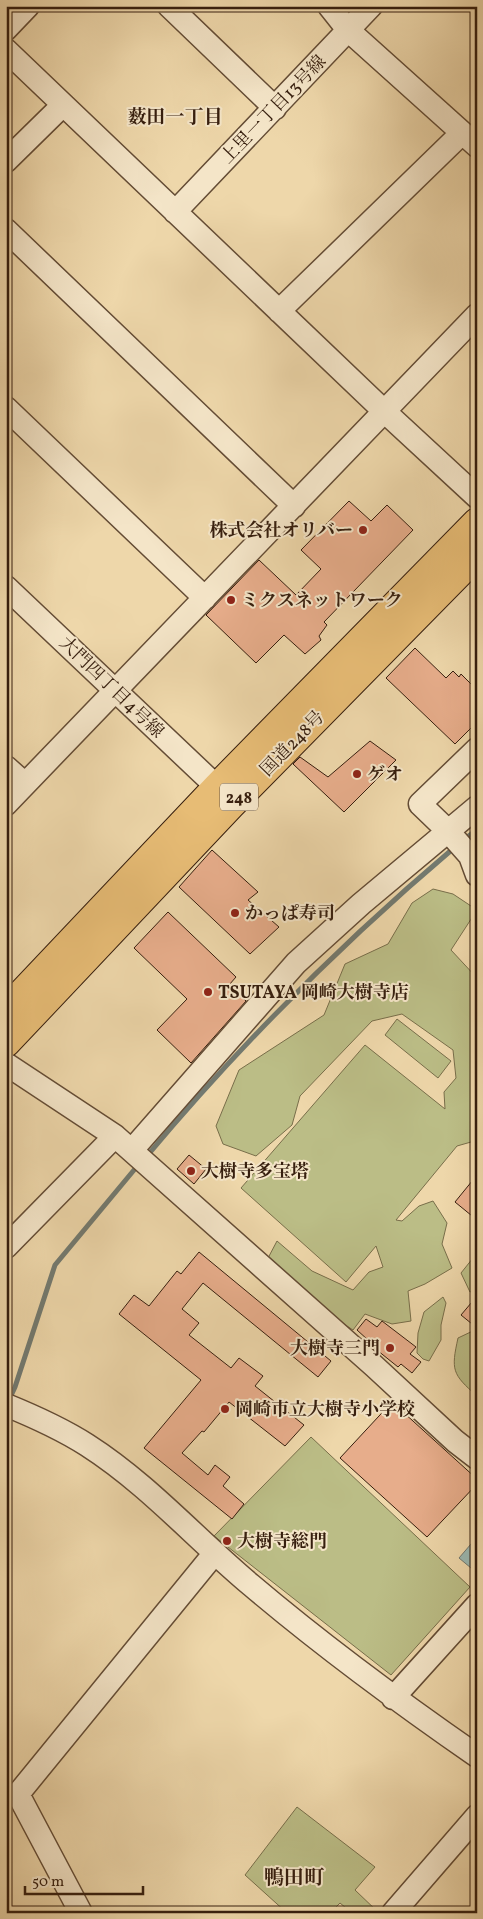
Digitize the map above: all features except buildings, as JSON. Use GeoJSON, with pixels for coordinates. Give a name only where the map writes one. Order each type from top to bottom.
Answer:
{"type":"FeatureCollection","features":[{"type":"Feature","properties":{"kind":"highway","name":"国道248号"},"geometry":{"type":"LineString","coordinates":[[6,1010],[217,788],[477,522]]}},
{"type":"Feature","properties":{"kind":"highway","name":"国道248号"},"geometry":{"type":"LineString","coordinates":[[6,1043],[231,805],[477,555]]}},
{"type":"Feature","properties":{"kind":"street"},"geometry":{"type":"LineString","coordinates":[[6,30],[28,6]]}},
{"type":"Feature","properties":{"kind":"street"},"geometry":{"type":"LineString","coordinates":[[169,6],[275,108]]}},
{"type":"Feature","properties":{"kind":"street"},"geometry":{"type":"LineString","coordinates":[[279,312],[470,139],[348,30],[329,6]]}},
{"type":"Feature","properties":{"kind":"street","name":"上里一丁目13号線"},"geometry":{"type":"LineString","coordinates":[[175,212],[371,6]]}},
{"type":"Feature","properties":{"kind":"street"},"geometry":{"type":"LineString","coordinates":[[6,50],[279,312],[477,497]]}},
{"type":"Feature","properties":{"kind":"street"},"geometry":{"type":"LineString","coordinates":[[6,161],[63,105]]}},
{"type":"Feature","properties":{"kind":"street"},"geometry":{"type":"LineString","coordinates":[[6,230],[294,506]]}},
{"type":"Feature","properties":{"kind":"street"},"geometry":{"type":"LineString","coordinates":[[6,804],[477,315]]}},
{"type":"Feature","properties":{"kind":"street"},"geometry":{"type":"LineString","coordinates":[[6,408],[205,598]]}},
{"type":"Feature","properties":{"kind":"street","name":"大門四丁目4号線"},"geometry":{"type":"LineString","coordinates":[[6,587],[217,788]]}},
{"type":"Feature","properties":{"kind":"street"},"geometry":{"type":"LineString","coordinates":[[473,866],[448,830],[420,804],[477,749]]}},
{"type":"Feature","properties":{"kind":"street"},"geometry":{"type":"LineString","coordinates":[[6,767],[25,784]]}},
{"type":"Feature","properties":{"kind":"street"},"geometry":{"type":"LineString","coordinates":[[132,1150],[296,964],[361,904],[477,807]]}},
{"type":"Feature","properties":{"kind":"street"},"geometry":{"type":"LineString","coordinates":[[6,1064],[115,1136],[132,1150],[374,1366],[455,1441],[477,1458]]}},
{"type":"Feature","properties":{"kind":"street"},"geometry":{"type":"LineString","coordinates":[[6,1248],[115,1136]]}},
{"type":"Feature","properties":{"kind":"street"},"geometry":{"type":"LineString","coordinates":[[6,1405],[87,1445],[140,1485],[214,1554],[306,1632],[393,1698],[477,1756]]}},
{"type":"Feature","properties":{"kind":"street"},"geometry":{"type":"LineString","coordinates":[[80,1913],[18,1794],[214,1554]]}},
{"type":"Feature","properties":{"kind":"street"},"geometry":{"type":"LineString","coordinates":[[393,1698],[477,1605]]}},
{"type":"Feature","properties":{"kind":"street"},"geometry":{"type":"LineString","coordinates":[[393,1913],[477,1816]]}},
{"type":"Feature","properties":{"kind":"green space"},"geometry":{"type":"Polygon","coordinates":[[[433,889],[453,894],[477,910],[451,950],[477,978],[477,1134],[471,1142],[457,1146],[396,1220],[402,1221],[419,1206],[433,1201],[447,1223],[442,1244],[452,1268],[425,1284],[408,1291],[411,1321],[392,1324],[365,1314],[353,1330],[315,1305],[267,1260],[277,1241],[312,1271],[353,1290],[369,1272],[383,1267],[376,1246],[346,1282],[241,1188],[365,1045],[445,1109],[444,1092],[456,1078],[453,1050],[402,1014],[372,1021],[300,1096],[292,1125],[256,1156],[223,1144],[216,1126],[239,1070],[324,1015],[345,964],[388,944],[412,903],[433,889]]]}},
{"type":"Feature","properties":{"kind":"green space"},"geometry":{"type":"Polygon","coordinates":[[[397,1019],[451,1061],[438,1078],[385,1035],[397,1019]]]}},
{"type":"Feature","properties":{"kind":"green space"},"geometry":{"type":"Polygon","coordinates":[[[477,1253],[477,1289],[470,1292],[461,1273],[477,1253]]]}},
{"type":"Feature","properties":{"kind":"green space"},"geometry":{"type":"Polygon","coordinates":[[[443,1297],[446,1303],[441,1325],[441,1340],[429,1361],[423,1359],[417,1353],[418,1333],[424,1312],[443,1297]]]}},
{"type":"Feature","properties":{"kind":"green space"},"geometry":{"type":"Polygon","coordinates":[[[477,1329],[477,1396],[458,1376],[454,1365],[454,1357],[458,1338],[477,1329]]]}},
{"type":"Feature","properties":{"kind":"green space"},"geometry":{"type":"Polygon","coordinates":[[[311,1437],[470,1587],[391,1675],[214,1536],[311,1437]]]}},
{"type":"Feature","properties":{"kind":"green space"},"geometry":{"type":"Polygon","coordinates":[[[297,1807],[375,1867],[355,1890],[379,1913],[352,1913],[340,1903],[330,1913],[287,1913],[245,1875],[297,1807]]]}},
{"type":"Feature","properties":{"kind":"water"},"geometry":{"type":"Polygon","coordinates":[[[477,1537],[477,1573],[459,1558],[477,1537]]]}},
{"type":"Feature","properties":{"kind":"waterway"},"geometry":{"type":"LineString","coordinates":[[463,840],[477,830]]}},
{"type":"Feature","properties":{"kind":"waterway"},"geometry":{"type":"LineString","coordinates":[[147,1156],[219,1074],[294,995],[373,919],[455,847]]}},
{"type":"Feature","properties":{"kind":"waterway"},"geometry":{"type":"LineString","coordinates":[[9,1400],[55,1265],[139,1164]]}},
{"type":"Feature","properties":{"kind":"place","name":"株式会社オリバー"},"geometry":{"type":"Point","coordinates":[363,530]}},
{"type":"Feature","properties":{"kind":"place","name":"ミクスネットワーク"},"geometry":{"type":"Point","coordinates":[231,600]}},
{"type":"Feature","properties":{"kind":"place","name":"ゲオ"},"geometry":{"type":"Point","coordinates":[357,774]}},
{"type":"Feature","properties":{"kind":"place","name":"かっぱ寿司"},"geometry":{"type":"Point","coordinates":[235,913]}},
{"type":"Feature","properties":{"kind":"place","name":"TSUTAYA 岡崎大樹寺店"},"geometry":{"type":"Point","coordinates":[208,992]}},
{"type":"Feature","properties":{"kind":"place","name":"大樹寺多宝塔"},"geometry":{"type":"Point","coordinates":[191,1171]}},
{"type":"Feature","properties":{"kind":"place","name":"大樹寺三門"},"geometry":{"type":"Point","coordinates":[390,1348]}},
{"type":"Feature","properties":{"kind":"place","name":"岡崎市立大樹寺小学校"},"geometry":{"type":"Point","coordinates":[225,1409]}},
{"type":"Feature","properties":{"kind":"place","name":"大樹寺総門"},"geometry":{"type":"Point","coordinates":[227,1541]}},
{"type":"Feature","properties":{"kind":"district","name":"薮田一丁目"},"geometry":{"type":"Point","coordinates":[175,116]}},
{"type":"Feature","properties":{"kind":"district","name":"鴨田町"},"geometry":{"type":"Point","coordinates":[294,1877]}}]}
